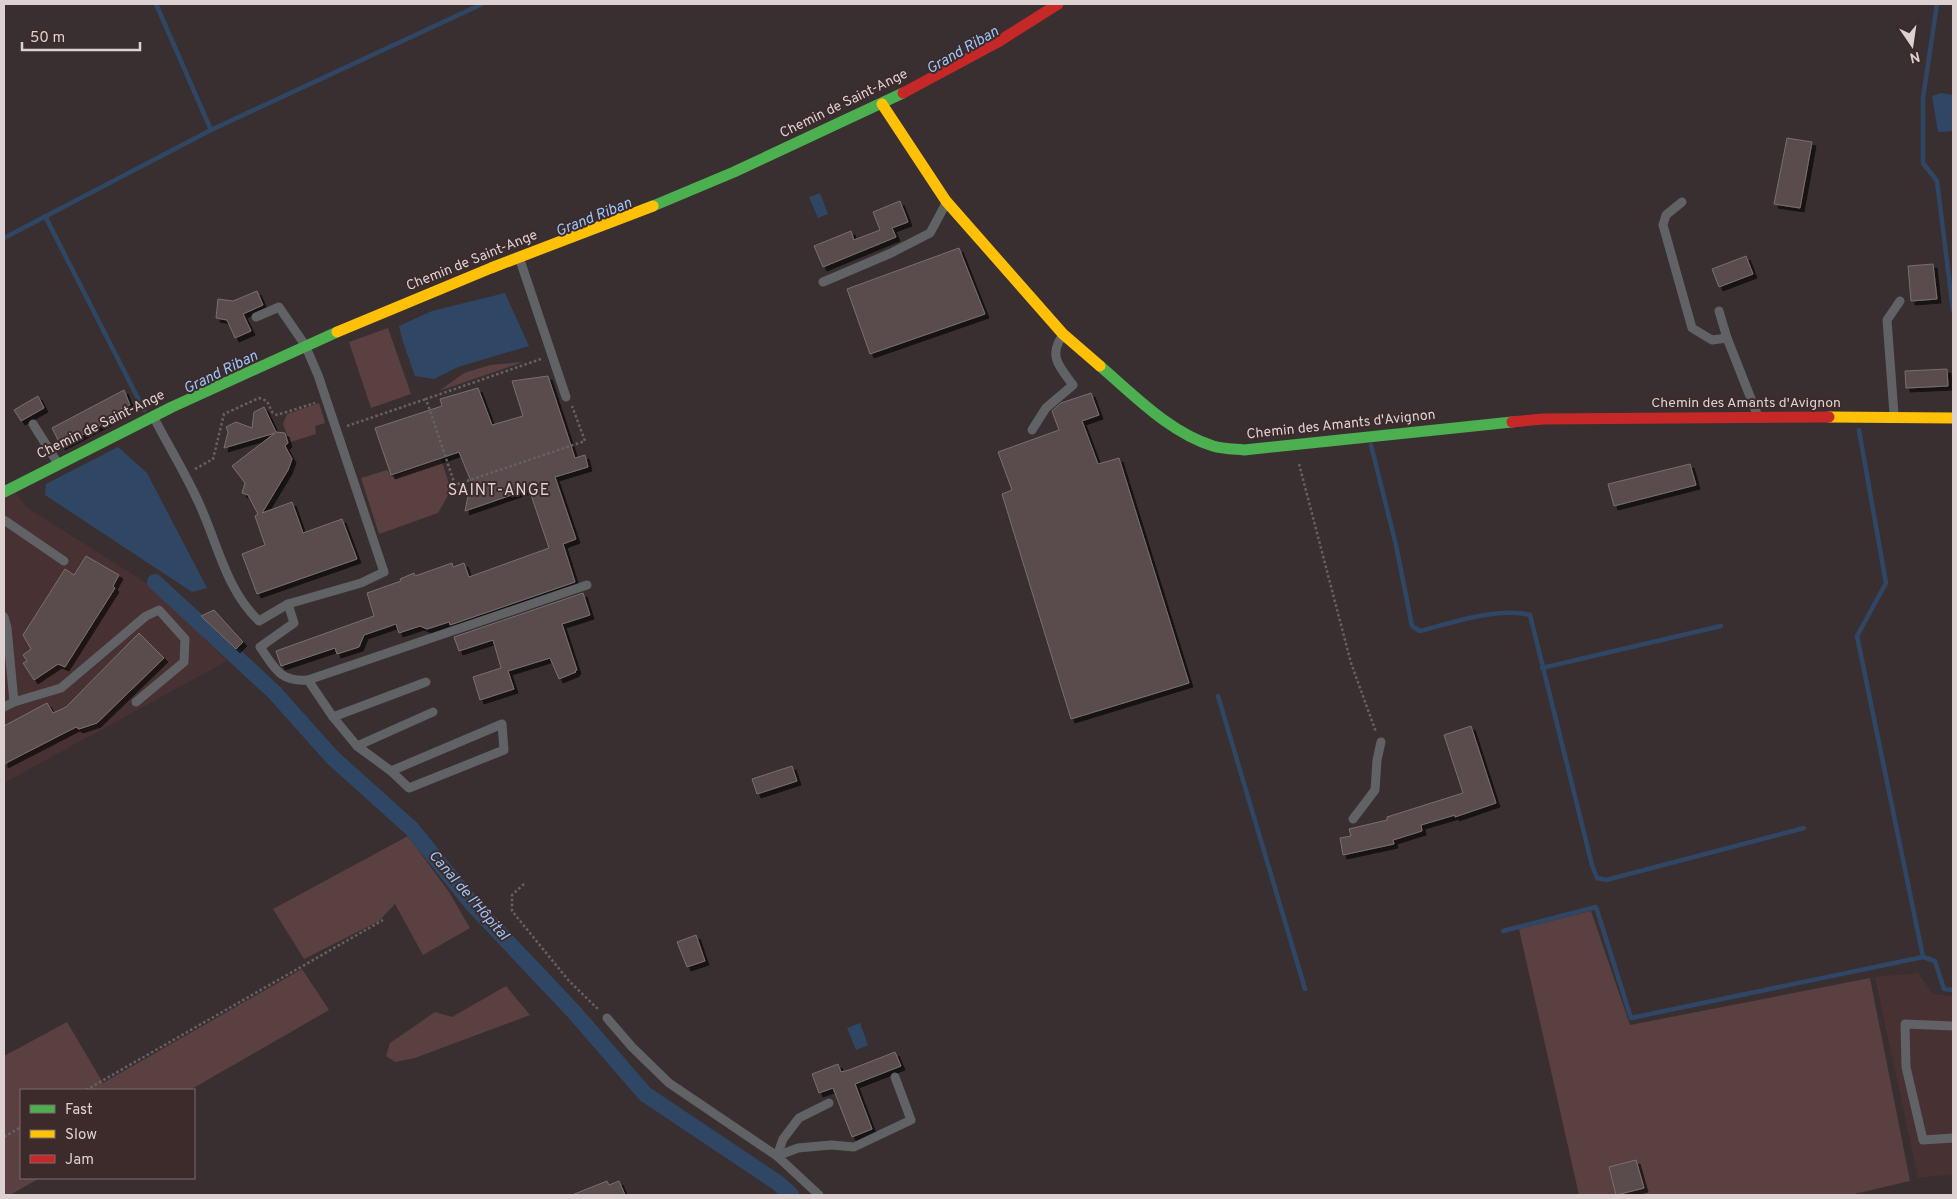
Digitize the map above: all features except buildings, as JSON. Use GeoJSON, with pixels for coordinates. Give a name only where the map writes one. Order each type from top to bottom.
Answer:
{"type":"FeatureCollection","features":[{"type":"Feature","properties":{"kind":"street","name":"Chemin de Saint-Ange"},"geometry":{"type":"LineString","coordinates":[[4,492],[153,415],[305,345],[712,182],[882,104],[983,50],[1058,4]]}},
{"type":"Feature","properties":{"kind":"street","name":"Chemin des Amants d'Avignon"},"geometry":{"type":"LineString","coordinates":[[882,104],[946,202],[1063,334],[1136,399],[1162,419],[1190,437],[1215,447],[1244,450],[1543,419],[1953,418]]}},
{"type":"Feature","properties":{"kind":"lane"},"geometry":{"type":"LineString","coordinates":[[822,282],[891,253],[930,233],[946,202]]}},
{"type":"Feature","properties":{"kind":"lane"},"geometry":{"type":"LineString","coordinates":[[1682,202],[1666,215],[1662,225],[1692,328],[1712,340],[1726,338]]}},
{"type":"Feature","properties":{"kind":"lane"},"geometry":{"type":"LineString","coordinates":[[519,258],[566,397]]}},
{"type":"Feature","properties":{"kind":"lane"},"geometry":{"type":"LineString","coordinates":[[1894,418],[1887,320],[1900,301]]}},
{"type":"Feature","properties":{"kind":"lane"},"geometry":{"type":"LineString","coordinates":[[153,415],[197,499],[233,587],[246,610],[258,622],[288,604],[361,583],[384,572],[326,399],[305,345],[279,307],[256,318]]}},
{"type":"Feature","properties":{"kind":"lane"},"geometry":{"type":"LineString","coordinates":[[1719,311],[1726,338],[1758,418]]}},
{"type":"Feature","properties":{"kind":"lane"},"geometry":{"type":"LineString","coordinates":[[1032,430],[1046,408],[1073,385],[1056,362],[1056,345],[1063,334]]}},
{"type":"Feature","properties":{"kind":"lane"},"geometry":{"type":"LineString","coordinates":[[33,424],[57,463]]}},
{"type":"Feature","properties":{"kind":"lane"},"geometry":{"type":"LineString","coordinates":[[4,520],[64,561]]}},
{"type":"Feature","properties":{"kind":"lane"},"geometry":{"type":"LineString","coordinates":[[288,604],[294,623],[260,647],[279,674],[296,681],[308,680],[587,585]]}},
{"type":"Feature","properties":{"kind":"lane"},"geometry":{"type":"LineString","coordinates":[[4,707],[14,702],[61,688],[146,616],[159,610],[185,639],[184,662],[136,702]]}},
{"type":"Feature","properties":{"kind":"lane"},"geometry":{"type":"LineString","coordinates":[[4,617],[7,628],[14,702]]}},
{"type":"Feature","properties":{"kind":"lane"},"geometry":{"type":"LineString","coordinates":[[308,680],[333,717],[357,746],[391,771],[408,788],[504,750],[502,724],[391,771]]}},
{"type":"Feature","properties":{"kind":"lane"},"geometry":{"type":"LineString","coordinates":[[333,717],[426,682]]}},
{"type":"Feature","properties":{"kind":"lane"},"geometry":{"type":"LineString","coordinates":[[357,746],[433,712]]}},
{"type":"Feature","properties":{"kind":"lane"},"geometry":{"type":"LineString","coordinates":[[1353,819],[1375,790],[1377,760],[1381,742]]}},
{"type":"Feature","properties":{"kind":"lane"},"geometry":{"type":"LineString","coordinates":[[607,1018],[632,1047],[669,1083],[777,1156],[820,1195]]}},
{"type":"Feature","properties":{"kind":"lane"},"geometry":{"type":"LineString","coordinates":[[1953,1026],[1905,1024],[1906,1067],[1923,1140],[1953,1138]]}},
{"type":"Feature","properties":{"kind":"lane"},"geometry":{"type":"LineString","coordinates":[[777,1156],[798,1148],[831,1145],[854,1147],[911,1120],[895,1077]]}},
{"type":"Feature","properties":{"kind":"lane"},"geometry":{"type":"LineString","coordinates":[[777,1156],[783,1139],[799,1118],[829,1104]]}},
{"type":"Feature","properties":{"kind":"path"},"geometry":{"type":"LineString","coordinates":[[336,430],[552,356]]}},
{"type":"Feature","properties":{"kind":"path"},"geometry":{"type":"LineString","coordinates":[[426,399],[455,485],[585,441],[569,400],[566,397]]}},
{"type":"Feature","properties":{"kind":"path"},"geometry":{"type":"LineString","coordinates":[[184,475],[213,459],[224,414],[259,398],[267,401],[272,412],[277,415],[326,399]]}},
{"type":"Feature","properties":{"kind":"path"},"geometry":{"type":"LineString","coordinates":[[1296,445],[1299,465],[1351,663],[1381,742]]}},
{"type":"Feature","properties":{"kind":"path"},"geometry":{"type":"LineString","coordinates":[[524,884],[512,895],[512,911],[569,981],[607,1018]]}},
{"type":"Feature","properties":{"kind":"path"},"geometry":{"type":"LineString","coordinates":[[88,1089],[384,920]]}},
{"type":"Feature","properties":{"kind":"path"},"geometry":{"type":"LineString","coordinates":[[4,1138],[20,1128]]}},
{"type":"Feature","properties":{"kind":"shaded area"},"geometry":{"type":"Polygon","coordinates":[[[388,328],[411,394],[371,408],[349,342],[388,328]]]}},
{"type":"Feature","properties":{"kind":"shaded area"},"geometry":{"type":"Polygon","coordinates":[[[523,362],[439,391],[464,373],[490,365],[523,362]]]}},
{"type":"Feature","properties":{"kind":"shaded area"},"geometry":{"type":"Polygon","coordinates":[[[319,403],[325,423],[315,426],[316,434],[290,442],[283,424],[287,414],[319,403]]]}},
{"type":"Feature","properties":{"kind":"shaded area"},"geometry":{"type":"Polygon","coordinates":[[[441,459],[451,490],[438,513],[379,534],[361,478],[387,470],[392,477],[441,459]]]}},
{"type":"Feature","properties":{"kind":"shaded area"},"geometry":{"type":"Polygon","coordinates":[[[16,493],[26,507],[151,586],[227,661],[4,783],[4,499],[16,493]]]}},
{"type":"Feature","properties":{"kind":"shaded area"},"geometry":{"type":"Polygon","coordinates":[[[408,836],[449,892],[470,928],[423,955],[395,904],[379,921],[304,959],[273,909],[408,836]]]}},
{"type":"Feature","properties":{"kind":"shaded area"},"geometry":{"type":"Polygon","coordinates":[[[1591,911],[1630,1025],[1870,978],[1910,1181],[1850,1195],[1579,1195],[1519,929],[1591,911]]]}},
{"type":"Feature","properties":{"kind":"shaded area"},"geometry":{"type":"Polygon","coordinates":[[[302,969],[329,1010],[192,1089],[20,1089],[20,1179],[38,1179],[10,1195],[4,1195],[4,1056],[67,1022],[103,1083],[302,969]]]}},
{"type":"Feature","properties":{"kind":"shaded area"},"geometry":{"type":"Polygon","coordinates":[[[1918,973],[1933,994],[1953,996],[1953,1174],[1918,1178],[1875,977],[1918,973]]]}},
{"type":"Feature","properties":{"kind":"shaded area"},"geometry":{"type":"Polygon","coordinates":[[[506,986],[530,1015],[415,1058],[395,1062],[386,1056],[390,1043],[435,1012],[452,1017],[506,986]]]}},
{"type":"Feature","properties":{"kind":"water"},"geometry":{"type":"Polygon","coordinates":[[[1941,93],[1953,95],[1953,131],[1938,132],[1932,96],[1941,93]]]}},
{"type":"Feature","properties":{"kind":"water"},"geometry":{"type":"Polygon","coordinates":[[[820,193],[828,214],[818,218],[809,197],[820,193]]]}},
{"type":"Feature","properties":{"kind":"water"},"geometry":{"type":"Polygon","coordinates":[[[505,293],[529,346],[458,367],[434,379],[415,376],[399,326],[432,311],[505,293]]]}},
{"type":"Feature","properties":{"kind":"water"},"geometry":{"type":"Polygon","coordinates":[[[118,447],[147,473],[207,588],[192,592],[45,495],[46,484],[118,447]]]}},
{"type":"Feature","properties":{"kind":"water"},"geometry":{"type":"Polygon","coordinates":[[[860,1023],[868,1045],[856,1050],[847,1028],[860,1023]]]}},
{"type":"Feature","properties":{"kind":"waterway"},"geometry":{"type":"LineString","coordinates":[[4,238],[211,130],[156,4]]}},
{"type":"Feature","properties":{"kind":"waterway"},"geometry":{"type":"LineString","coordinates":[[211,130],[482,4]]}},
{"type":"Feature","properties":{"kind":"waterway"},"geometry":{"type":"LineString","coordinates":[[1937,4],[1923,98],[1923,163],[1937,181],[1953,310]]}},
{"type":"Feature","properties":{"kind":"waterway"},"geometry":{"type":"LineString","coordinates":[[45,216],[144,410]]}},
{"type":"Feature","properties":{"kind":"waterway"},"geometry":{"type":"LineString","coordinates":[[1859,430],[1886,583],[1857,636],[1923,957]]}},
{"type":"Feature","properties":{"kind":"waterway"},"geometry":{"type":"LineString","coordinates":[[1371,445],[1396,545],[1412,626],[1420,631],[1489,614],[1517,613],[1530,615],[1592,865],[1597,878],[1606,880],[1804,828]]}},
{"type":"Feature","properties":{"kind":"waterway","name":"Canal de l'Hôpital"},"geometry":{"type":"LineString","coordinates":[[155,582],[274,692],[332,757],[412,829],[473,905],[574,1012],[645,1094],[778,1183],[791,1195]]}},
{"type":"Feature","properties":{"kind":"waterway"},"geometry":{"type":"LineString","coordinates":[[1542,668],[1721,626]]}},
{"type":"Feature","properties":{"kind":"waterway"},"geometry":{"type":"LineString","coordinates":[[1218,696],[1305,989]]}},
{"type":"Feature","properties":{"kind":"waterway"},"geometry":{"type":"LineString","coordinates":[[1503,931],[1596,907],[1631,1018],[1923,957],[1935,961],[1944,989],[1953,990]]}},
{"type":"Feature","properties":{"kind":"traffic: fast"},"geometry":{"type":"LineString","coordinates":[[653,206],[734,172],[903,93]]}},
{"type":"Feature","properties":{"kind":"traffic: fast"},"geometry":{"type":"LineString","coordinates":[[4,492],[172,407],[337,332]]}},
{"type":"Feature","properties":{"kind":"traffic: fast"},"geometry":{"type":"LineString","coordinates":[[1100,366],[1153,412],[1182,432],[1213,446],[1225,448],[1244,450],[1512,422]]}},
{"type":"Feature","properties":{"kind":"traffic: slow"},"geometry":{"type":"LineString","coordinates":[[882,104],[946,201],[1063,334],[1100,366]]}},
{"type":"Feature","properties":{"kind":"traffic: slow"},"geometry":{"type":"LineString","coordinates":[[337,332],[491,268],[653,206]]}},
{"type":"Feature","properties":{"kind":"traffic: slow"},"geometry":{"type":"LineString","coordinates":[[1829,417],[1953,418]]}},
{"type":"Feature","properties":{"kind":"traffic: jam"},"geometry":{"type":"LineString","coordinates":[[903,93],[998,42],[1058,4]]}},
{"type":"Feature","properties":{"kind":"traffic: jam"},"geometry":{"type":"LineString","coordinates":[[1512,422],[1543,419],[1829,417]]}},
{"type":"Feature","properties":{"kind":"district","name":"SAINT-ANGE"},"geometry":{"type":"Point","coordinates":[499,491]}},
{"type":"Feature","properties":{"kind":"water label","name":"Grand Riban"},"geometry":{"type":"Point","coordinates":[963,51]}},
{"type":"Feature","properties":{"kind":"water label","name":"Grand Riban"},"geometry":{"type":"Point","coordinates":[594,218]}},
{"type":"Feature","properties":{"kind":"water label","name":"Grand Riban"},"geometry":{"type":"Point","coordinates":[221,373]}}]}
